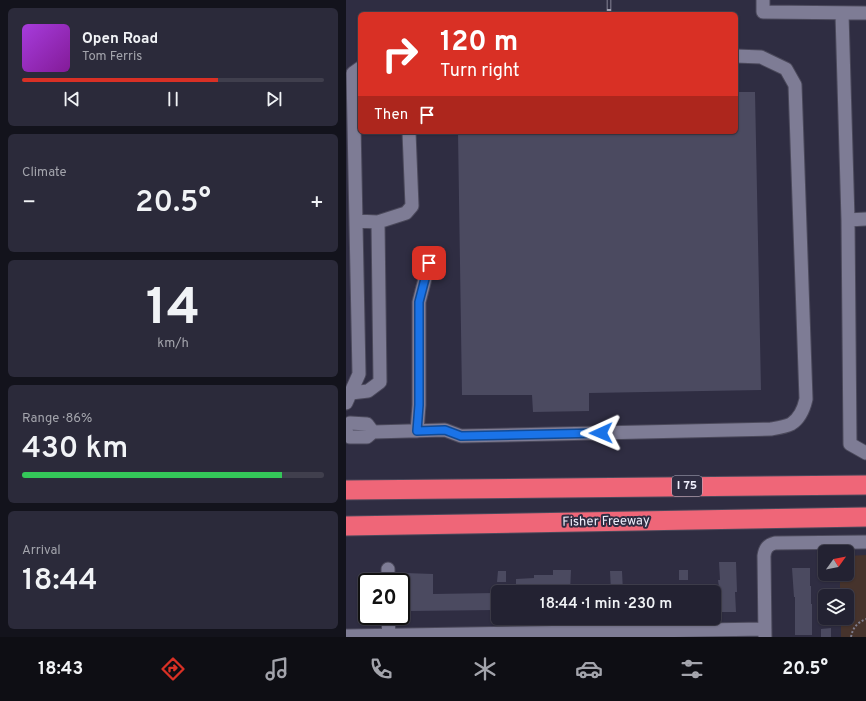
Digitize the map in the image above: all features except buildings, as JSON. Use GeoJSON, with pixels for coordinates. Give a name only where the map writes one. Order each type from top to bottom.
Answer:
{"type":"FeatureCollection","features":[{"type":"Feature","properties":{"kind":"highway","name":"I 75"},"geometry":{"type":"LineString","coordinates":[[346,490],[866,485]]}},
{"type":"Feature","properties":{"kind":"highway","name":"Fisher Freeway"},"geometry":{"type":"LineString","coordinates":[[346,526],[866,517]]}},
{"type":"Feature","properties":{"kind":"street"},"geometry":{"type":"LineString","coordinates":[[763,0],[764,12],[842,14],[866,13]]}},
{"type":"Feature","properties":{"kind":"street"},"geometry":{"type":"LineString","coordinates":[[842,14],[848,220],[850,444],[866,453]]}},
{"type":"Feature","properties":{"kind":"street"},"geometry":{"type":"LineString","coordinates":[[346,432],[350,437],[367,437],[373,432],[445,430],[461,436],[771,429],[790,424],[797,418],[804,407],[806,399],[795,85],[786,69],[761,58],[738,56]]}},
{"type":"Feature","properties":{"kind":"street"},"geometry":{"type":"LineString","coordinates":[[348,398],[359,374],[353,73],[358,69]]}},
{"type":"Feature","properties":{"kind":"street"},"geometry":{"type":"LineString","coordinates":[[356,221],[378,222],[406,213],[412,206],[409,134]]}},
{"type":"Feature","properties":{"kind":"street"},"geometry":{"type":"LineString","coordinates":[[848,220],[866,220]]}},
{"type":"Feature","properties":{"kind":"street"},"geometry":{"type":"LineString","coordinates":[[348,398],[368,391],[380,382],[378,222]]}},
{"type":"Feature","properties":{"kind":"street"},"geometry":{"type":"LineString","coordinates":[[417,431],[419,405],[419,302],[429,263]]}},
{"type":"Feature","properties":{"kind":"street"},"geometry":{"type":"LineString","coordinates":[[346,426],[350,423],[368,424],[373,432]]}},
{"type":"Feature","properties":{"kind":"street"},"geometry":{"type":"LineString","coordinates":[[346,636],[694,628],[765,633],[764,550],[770,544],[866,542]]}},
{"type":"Feature","properties":{"kind":"street"},"geometry":{"type":"LineString","coordinates":[[388,625],[389,636]]}},
{"type":"Feature","properties":{"kind":"path"},"geometry":{"type":"LineString","coordinates":[[851,637],[853,629],[860,621],[866,619]]}},
{"type":"Feature","properties":{"kind":"shaded area"},"geometry":{"type":"Polygon","coordinates":[[[866,555],[866,637],[841,637],[841,625],[854,625],[854,589],[840,589],[840,581],[854,581],[854,556],[866,555]]]}},
{"type":"Feature","properties":{"kind":"railway"},"geometry":{"type":"LineString","coordinates":[[609,0],[609,12]]}},
{"type":"Feature","properties":{"kind":"route"},"geometry":{"type":"LineString","coordinates":[[429,263],[419,302],[419,405],[417,431],[445,430],[461,436],[601,433]]}}]}
